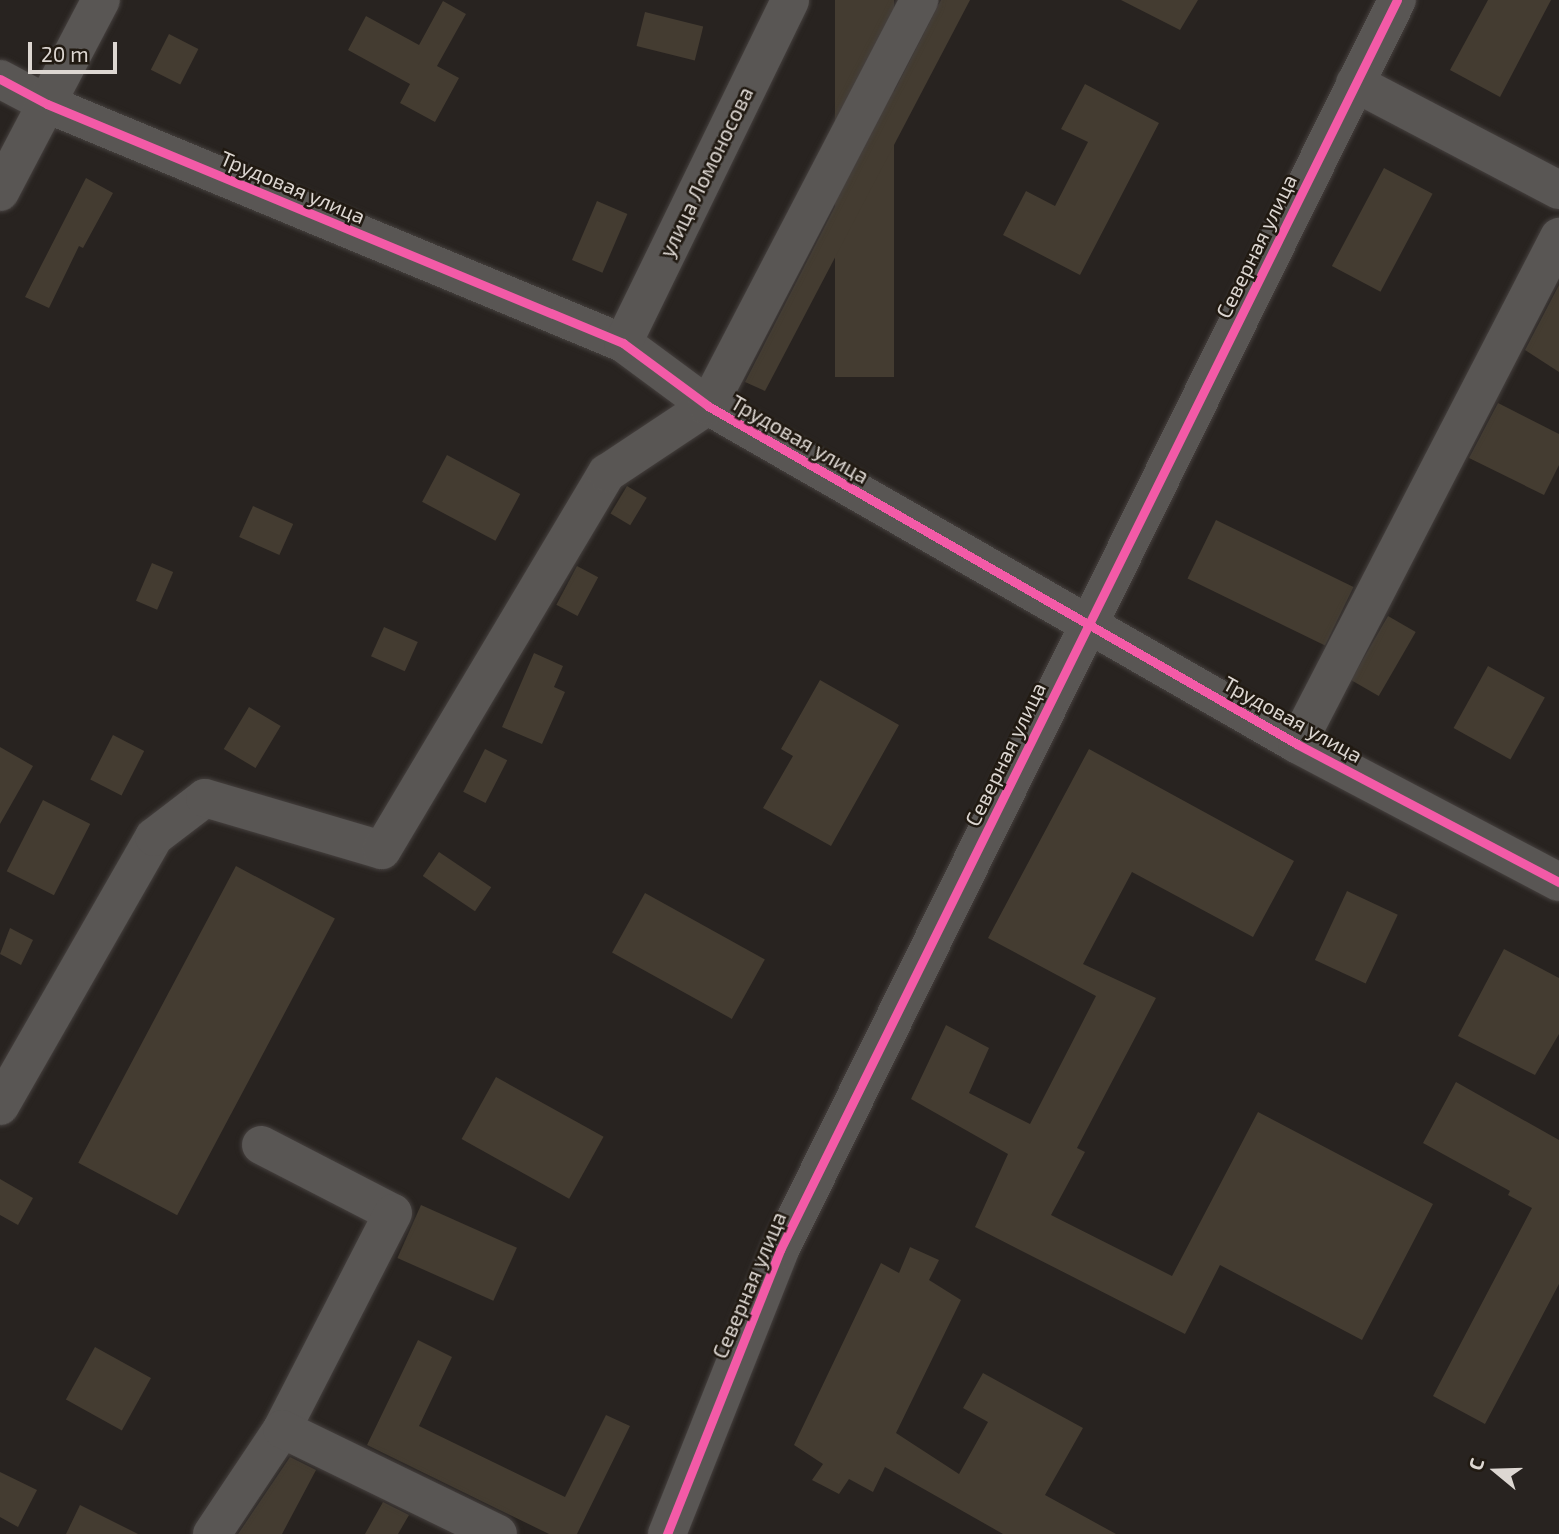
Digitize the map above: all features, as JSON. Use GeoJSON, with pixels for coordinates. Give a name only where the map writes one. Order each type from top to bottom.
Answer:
{"type":"FeatureCollection","features":[{"type":"Feature","properties":{"kind":"street"},"geometry":{"type":"LineString","coordinates":[[0,192],[101,0]]}},
{"type":"Feature","properties":{"kind":"street","name":"улица Ломоносова"},"geometry":{"type":"LineString","coordinates":[[623,343],[790,0]]}},
{"type":"Feature","properties":{"kind":"street"},"geometry":{"type":"LineString","coordinates":[[0,1107],[154,837],[205,798],[382,850],[607,473],[682,427],[708,406],[919,0]]}},
{"type":"Feature","properties":{"kind":"street","name":"Северная улица"},"geometry":{"type":"LineString","coordinates":[[667,1534],[780,1250],[1397,0]]}},
{"type":"Feature","properties":{"kind":"street","name":"Трудовая улица"},"geometry":{"type":"LineString","coordinates":[[0,79],[47,104],[623,343],[708,406],[1297,744],[1559,883]]}},
{"type":"Feature","properties":{"kind":"street"},"geometry":{"type":"LineString","coordinates":[[1355,83],[1559,190]]}},
{"type":"Feature","properties":{"kind":"street"},"geometry":{"type":"LineString","coordinates":[[1297,744],[1559,237]]}},
{"type":"Feature","properties":{"kind":"street"},"geometry":{"type":"LineString","coordinates":[[212,1534],[282,1429],[394,1213],[261,1145]]}},
{"type":"Feature","properties":{"kind":"street"},"geometry":{"type":"LineString","coordinates":[[282,1429],[498,1534]]}},
{"type":"Feature","properties":{"kind":"building"},"geometry":{"type":"Polygon","coordinates":[[[835,0],[894,0],[894,377],[835,377],[835,0]]]}},
{"type":"Feature","properties":{"kind":"building"},"geometry":{"type":"Polygon","coordinates":[[[941,0],[970,0],[765,391],[745,382],[941,0]]]}},
{"type":"Feature","properties":{"kind":"building"},"geometry":{"type":"Polygon","coordinates":[[[1121,0],[1198,0],[1180,30],[1121,0]]]}},
{"type":"Feature","properties":{"kind":"building"},"geometry":{"type":"Polygon","coordinates":[[[1488,0],[1551,0],[1500,97],[1450,70],[1488,0]]]}},
{"type":"Feature","properties":{"kind":"building"},"geometry":{"type":"Polygon","coordinates":[[[443,1],[466,14],[437,66],[459,78],[435,122],[400,103],[410,84],[348,50],[366,16],[419,45],[443,1]]]}},
{"type":"Feature","properties":{"kind":"building"},"geometry":{"type":"Polygon","coordinates":[[[645,12],[703,27],[695,60],[637,46],[645,12]]]}},
{"type":"Feature","properties":{"kind":"building"},"geometry":{"type":"Polygon","coordinates":[[[169,34],[198,49],[180,85],[151,70],[169,34]]]}},
{"type":"Feature","properties":{"kind":"building"},"geometry":{"type":"Polygon","coordinates":[[[1085,84],[1159,123],[1080,275],[1003,235],[1026,191],[1055,206],[1088,142],[1061,129],[1085,84]]]}},
{"type":"Feature","properties":{"kind":"building"},"geometry":{"type":"Polygon","coordinates":[[[1384,168],[1433,194],[1380,292],[1332,266],[1384,168]]]}},
{"type":"Feature","properties":{"kind":"building"},"geometry":{"type":"Polygon","coordinates":[[[86,178],[113,193],[83,248],[79,246],[49,308],[25,297],[86,178]]]}},
{"type":"Feature","properties":{"kind":"building"},"geometry":{"type":"Polygon","coordinates":[[[597,201],[627,214],[602,273],[572,260],[597,201]]]}},
{"type":"Feature","properties":{"kind":"building"},"geometry":{"type":"Polygon","coordinates":[[[1559,285],[1559,372],[1525,350],[1559,285]]]}},
{"type":"Feature","properties":{"kind":"building"},"geometry":{"type":"Polygon","coordinates":[[[1498,403],[1559,434],[1559,465],[1544,495],[1469,458],[1498,403]]]}},
{"type":"Feature","properties":{"kind":"building"},"geometry":{"type":"Polygon","coordinates":[[[447,455],[520,494],[495,541],[422,502],[447,455]]]}},
{"type":"Feature","properties":{"kind":"building"},"geometry":{"type":"Polygon","coordinates":[[[627,486],[647,498],[630,525],[611,513],[627,486]]]}},
{"type":"Feature","properties":{"kind":"building"},"geometry":{"type":"Polygon","coordinates":[[[253,506],[293,524],[279,555],[239,537],[253,506]]]}},
{"type":"Feature","properties":{"kind":"building"},"geometry":{"type":"Polygon","coordinates":[[[1216,520],[1354,587],[1325,645],[1188,578],[1216,520]]]}},
{"type":"Feature","properties":{"kind":"building"},"geometry":{"type":"Polygon","coordinates":[[[152,563],[173,572],[157,610],[136,601],[152,563]]]}},
{"type":"Feature","properties":{"kind":"building"},"geometry":{"type":"Polygon","coordinates":[[[577,566],[598,577],[578,616],[556,605],[577,566]]]}},
{"type":"Feature","properties":{"kind":"building"},"geometry":{"type":"Polygon","coordinates":[[[1388,616],[1416,632],[1379,696],[1351,680],[1388,616]]]}},
{"type":"Feature","properties":{"kind":"building"},"geometry":{"type":"Polygon","coordinates":[[[384,627],[418,642],[405,671],[371,656],[384,627]]]}},
{"type":"Feature","properties":{"kind":"building"},"geometry":{"type":"Polygon","coordinates":[[[534,653],[563,666],[554,687],[565,692],[542,744],[502,727],[534,653]]]}},
{"type":"Feature","properties":{"kind":"building"},"geometry":{"type":"Polygon","coordinates":[[[1488,666],[1545,698],[1510,760],[1454,728],[1488,666]]]}},
{"type":"Feature","properties":{"kind":"building"},"geometry":{"type":"Polygon","coordinates":[[[820,680],[899,725],[831,846],[763,808],[793,756],[781,749],[820,680]]]}},
{"type":"Feature","properties":{"kind":"building"},"geometry":{"type":"Polygon","coordinates":[[[249,707],[281,726],[255,768],[224,749],[249,707]]]}},
{"type":"Feature","properties":{"kind":"building"},"geometry":{"type":"Polygon","coordinates":[[[113,735],[144,751],[121,795],[90,780],[113,735]]]}},
{"type":"Feature","properties":{"kind":"building"},"geometry":{"type":"Polygon","coordinates":[[[0,747],[33,766],[0,824],[0,747]]]}},
{"type":"Feature","properties":{"kind":"building"},"geometry":{"type":"Polygon","coordinates":[[[485,749],[507,760],[485,803],[463,792],[485,749]]]}},
{"type":"Feature","properties":{"kind":"building"},"geometry":{"type":"Polygon","coordinates":[[[1089,749],[1294,861],[1253,937],[1132,872],[1083,964],[1156,998],[1077,1148],[1085,1152],[1051,1215],[1172,1276],[1258,1112],[1433,1204],[1362,1340],[1220,1265],[1185,1334],[975,1227],[1008,1154],[911,1099],[946,1025],[989,1048],[969,1093],[1030,1124],[1096,996],[988,938],[1089,749]]]}},
{"type":"Feature","properties":{"kind":"building"},"geometry":{"type":"Polygon","coordinates":[[[43,800],[90,824],[54,895],[7,871],[43,800]]]}},
{"type":"Feature","properties":{"kind":"building"},"geometry":{"type":"Polygon","coordinates":[[[439,852],[491,887],[475,911],[423,876],[439,852]]]}},
{"type":"Feature","properties":{"kind":"building"},"geometry":{"type":"Polygon","coordinates":[[[236,866],[335,919],[177,1215],[78,1163],[236,866]]]}},
{"type":"Feature","properties":{"kind":"building"},"geometry":{"type":"Polygon","coordinates":[[[1347,891],[1398,915],[1366,984],[1315,960],[1347,891]]]}},
{"type":"Feature","properties":{"kind":"building"},"geometry":{"type":"Polygon","coordinates":[[[645,893],[765,959],[732,1019],[612,952],[645,893]]]}},
{"type":"Feature","properties":{"kind":"building"},"geometry":{"type":"Polygon","coordinates":[[[10,928],[33,940],[21,965],[0,954],[10,928]]]}},
{"type":"Feature","properties":{"kind":"building"},"geometry":{"type":"Polygon","coordinates":[[[1504,949],[1559,978],[1559,1034],[1535,1075],[1458,1036],[1504,949]]]}},
{"type":"Feature","properties":{"kind":"building"},"geometry":{"type":"Polygon","coordinates":[[[496,1077],[604,1137],[569,1199],[462,1139],[496,1077]]]}},
{"type":"Feature","properties":{"kind":"building"},"geometry":{"type":"Polygon","coordinates":[[[1456,1082],[1559,1140],[1559,1284],[1485,1424],[1433,1396],[1532,1208],[1508,1195],[1510,1191],[1423,1143],[1456,1082]]]}},
{"type":"Feature","properties":{"kind":"building"},"geometry":{"type":"Polygon","coordinates":[[[0,1179],[33,1198],[18,1225],[0,1215],[0,1179]]]}},
{"type":"Feature","properties":{"kind":"building"},"geometry":{"type":"Polygon","coordinates":[[[421,1205],[517,1248],[493,1301],[397,1258],[421,1205]]]}},
{"type":"Feature","properties":{"kind":"building"},"geometry":{"type":"Polygon","coordinates":[[[910,1247],[939,1260],[929,1280],[961,1300],[896,1433],[959,1474],[988,1422],[963,1408],[983,1373],[1083,1428],[1045,1495],[1116,1534],[1003,1534],[885,1467],[873,1492],[849,1479],[839,1494],[812,1480],[823,1464],[794,1445],[881,1263],[899,1273],[910,1247]]]}},
{"type":"Feature","properties":{"kind":"building"},"geometry":{"type":"Polygon","coordinates":[[[418,1340],[452,1357],[419,1426],[565,1497],[606,1415],[630,1426],[577,1534],[549,1534],[367,1445],[418,1340]]]}},
{"type":"Feature","properties":{"kind":"building"},"geometry":{"type":"Polygon","coordinates":[[[95,1347],[151,1378],[122,1431],[66,1399],[95,1347]]]}},
{"type":"Feature","properties":{"kind":"building"},"geometry":{"type":"Polygon","coordinates":[[[290,1457],[316,1470],[282,1534],[238,1534],[290,1457]]]}},
{"type":"Feature","properties":{"kind":"building"},"geometry":{"type":"Polygon","coordinates":[[[0,1472],[37,1490],[18,1527],[0,1517],[0,1472]]]}},
{"type":"Feature","properties":{"kind":"building"},"geometry":{"type":"Polygon","coordinates":[[[383,1502],[409,1515],[398,1534],[365,1534],[383,1502]]]}},
{"type":"Feature","properties":{"kind":"building"},"geometry":{"type":"Polygon","coordinates":[[[80,1505],[138,1534],[66,1534],[80,1505]]]}},
{"type":"Feature","properties":{"kind":"cycle path"},"geometry":{"type":"LineString","coordinates":[[667,1534],[780,1250],[1397,0]]}},
{"type":"Feature","properties":{"kind":"cycle path"},"geometry":{"type":"LineString","coordinates":[[0,79],[47,104],[623,343],[708,406],[1297,744],[1559,882]]}}]}
